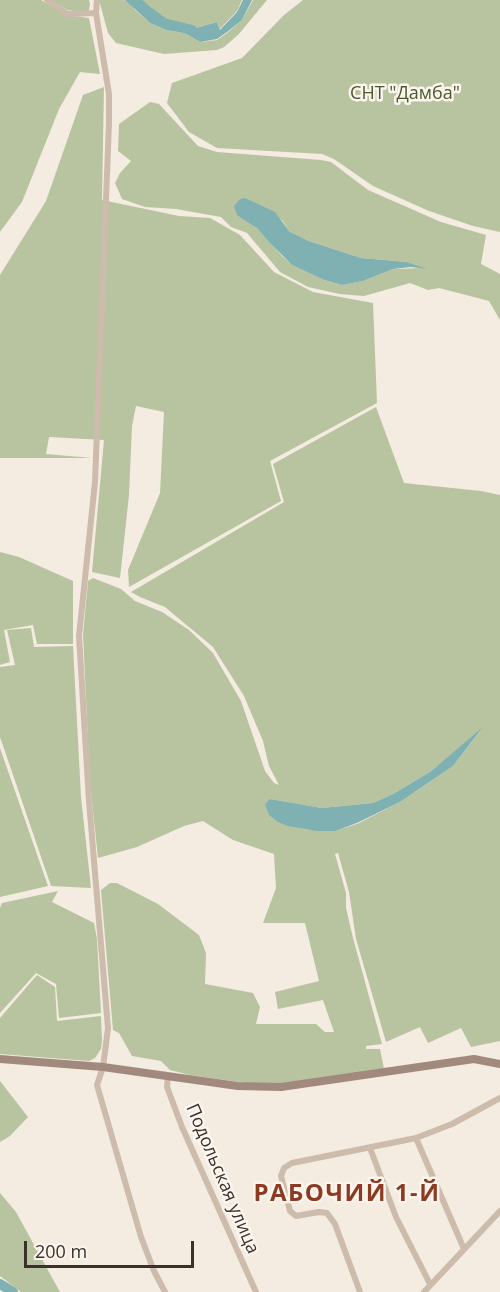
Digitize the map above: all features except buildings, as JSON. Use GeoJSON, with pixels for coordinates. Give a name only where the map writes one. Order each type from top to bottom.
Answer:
{"type":"FeatureCollection","features":[{"type":"Feature","properties":{"kind":"main road"},"geometry":{"type":"LineString","coordinates":[[0,1059],[103,1067],[238,1086],[281,1088],[474,1059],[500,1064]]}},
{"type":"Feature","properties":{"kind":"street"},"geometry":{"type":"LineString","coordinates":[[47,0],[67,14],[96,13]]}},
{"type":"Feature","properties":{"kind":"street"},"geometry":{"type":"LineString","coordinates":[[97,0],[96,13],[109,94],[109,123],[95,482],[79,636],[89,801],[108,1028],[103,1067],[97,1085],[141,1237],[165,1292]]}},
{"type":"Feature","properties":{"kind":"street","name":"Подольская улица"},"geometry":{"type":"LineString","coordinates":[[168,1076],[167,1087],[182,1127],[256,1292]]}},
{"type":"Feature","properties":{"kind":"street"},"geometry":{"type":"LineString","coordinates":[[360,1292],[335,1224],[327,1213],[319,1212],[300,1216],[293,1215],[290,1211],[281,1176],[284,1168],[292,1163],[416,1138],[452,1124],[500,1098]]}},
{"type":"Feature","properties":{"kind":"street"},"geometry":{"type":"LineString","coordinates":[[416,1138],[464,1249]]}},
{"type":"Feature","properties":{"kind":"street"},"geometry":{"type":"LineString","coordinates":[[370,1148],[396,1217],[430,1284]]}},
{"type":"Feature","properties":{"kind":"street"},"geometry":{"type":"LineString","coordinates":[[424,1292],[500,1211]]}},
{"type":"Feature","properties":{"kind":"green space"},"geometry":{"type":"Polygon","coordinates":[[[0,0],[41,0],[66,15],[89,18],[100,74],[80,72],[59,109],[22,202],[0,232],[0,0]]]}},
{"type":"Feature","properties":{"kind":"green space"},"geometry":{"type":"Polygon","coordinates":[[[51,0],[89,0],[90,5],[88,13],[67,10],[51,0]]]}},
{"type":"Feature","properties":{"kind":"green space"},"geometry":{"type":"Polygon","coordinates":[[[99,0],[129,2],[150,23],[166,30],[185,33],[200,42],[217,40],[227,33],[242,20],[253,0],[267,0],[238,35],[224,47],[217,50],[164,54],[116,43],[108,33],[99,0]]]}},
{"type":"Feature","properties":{"kind":"green space"},"geometry":{"type":"Polygon","coordinates":[[[138,0],[242,0],[237,11],[220,29],[217,22],[196,28],[164,23],[138,0]]]}},
{"type":"Feature","properties":{"kind":"green space","name":"СНТ \"Дамба\""},"geometry":{"type":"Polygon","coordinates":[[[303,0],[500,0],[500,232],[473,226],[429,211],[373,186],[334,159],[322,154],[217,148],[189,132],[167,103],[172,83],[242,58],[284,15],[303,0]]]}},
{"type":"Feature","properties":{"kind":"green space"},"geometry":{"type":"Polygon","coordinates":[[[104,87],[102,200],[179,216],[210,218],[240,235],[274,272],[313,292],[373,303],[377,403],[270,461],[281,501],[129,587],[128,570],[160,493],[164,412],[136,406],[132,426],[129,495],[120,578],[92,572],[104,440],[49,437],[46,454],[92,458],[0,458],[0,275],[46,201],[83,95],[104,87]]]}},
{"type":"Feature","properties":{"kind":"green space"},"geometry":{"type":"Polygon","coordinates":[[[150,102],[159,104],[198,146],[217,152],[331,162],[368,190],[441,222],[486,235],[481,264],[500,274],[500,320],[489,301],[439,288],[428,290],[410,283],[364,296],[340,294],[308,287],[280,272],[247,233],[231,227],[221,217],[176,209],[145,207],[122,199],[115,183],[120,173],[131,161],[118,151],[119,124],[150,102]],[[245,198],[257,228],[282,256],[292,265],[324,280],[342,285],[363,281],[393,269],[423,268],[407,262],[361,258],[309,241],[290,232],[282,220],[245,198]]]}},
{"type":"Feature","properties":{"kind":"green space"},"geometry":{"type":"Polygon","coordinates":[[[376,407],[404,483],[500,495],[500,1041],[471,1047],[461,1028],[428,1043],[420,1027],[386,1042],[356,939],[349,892],[338,853],[335,854],[346,893],[346,908],[382,1044],[366,1046],[366,1049],[380,1049],[384,1069],[285,1083],[246,1083],[190,1075],[170,1070],[161,1061],[132,1056],[119,1033],[113,1030],[101,890],[110,883],[117,883],[158,904],[199,935],[206,953],[205,984],[253,993],[260,1007],[256,1024],[316,1024],[325,1032],[334,1032],[323,1000],[278,1009],[275,992],[319,981],[305,923],[263,923],[276,888],[274,854],[233,840],[203,821],[184,826],[137,847],[98,858],[90,783],[83,635],[88,581],[93,578],[121,589],[135,601],[162,612],[189,630],[213,653],[241,701],[265,771],[274,783],[279,785],[269,766],[263,741],[244,696],[213,647],[165,607],[131,592],[284,502],[273,464],[376,407]],[[481,730],[430,772],[373,803],[322,808],[270,799],[304,829],[336,831],[359,823],[400,802],[453,766],[481,730]]]}},
{"type":"Feature","properties":{"kind":"green space"},"geometry":{"type":"Polygon","coordinates":[[[0,552],[19,557],[73,581],[73,644],[37,644],[33,625],[4,630],[10,662],[0,665],[0,552]]]}},
{"type":"Feature","properties":{"kind":"green space"},"geometry":{"type":"Polygon","coordinates":[[[31,628],[34,647],[73,646],[81,797],[91,888],[51,886],[0,737],[0,667],[15,665],[7,630],[31,628]]]}},
{"type":"Feature","properties":{"kind":"green space"},"geometry":{"type":"Polygon","coordinates":[[[0,748],[48,886],[0,897],[0,748]]]}},
{"type":"Feature","properties":{"kind":"green space"},"geometry":{"type":"Polygon","coordinates":[[[58,891],[52,902],[94,923],[101,1013],[59,1018],[56,984],[36,973],[0,1013],[0,908],[2,903],[58,891]]]}},
{"type":"Feature","properties":{"kind":"green space"},"geometry":{"type":"Polygon","coordinates":[[[37,975],[55,987],[57,1021],[101,1016],[101,1049],[95,1058],[89,1061],[0,1054],[0,1018],[37,975]]]}},
{"type":"Feature","properties":{"kind":"green space"},"geometry":{"type":"Polygon","coordinates":[[[0,1081],[28,1117],[10,1136],[0,1142],[0,1081]]]}},
{"type":"Feature","properties":{"kind":"green space"},"geometry":{"type":"Polygon","coordinates":[[[0,1193],[16,1212],[60,1292],[21,1292],[0,1276],[0,1193]]]}},
{"type":"Feature","properties":{"kind":"water"},"geometry":{"type":"Polygon","coordinates":[[[125,0],[137,0],[164,23],[175,27],[196,28],[217,22],[220,30],[237,12],[243,0],[252,0],[242,20],[217,39],[200,42],[185,33],[166,30],[150,23],[125,0]]]}},
{"type":"Feature","properties":{"kind":"water"},"geometry":{"type":"Polygon","coordinates":[[[245,198],[275,212],[290,232],[309,241],[361,258],[407,262],[427,269],[411,267],[393,269],[363,281],[342,285],[324,280],[292,265],[257,228],[237,215],[234,206],[240,199],[245,198]]]}},
{"type":"Feature","properties":{"kind":"water"},"geometry":{"type":"Polygon","coordinates":[[[483,727],[453,766],[400,802],[359,822],[336,831],[317,831],[288,826],[269,815],[265,804],[270,799],[322,808],[373,803],[430,772],[483,727]]]}},
{"type":"Feature","properties":{"kind":"waterway"},"geometry":{"type":"LineString","coordinates":[[135,0],[164,23],[192,30]]}},
{"type":"Feature","properties":{"kind":"waterway"},"geometry":{"type":"LineString","coordinates":[[0,1284],[13,1292]]}},
{"type":"Feature","properties":{"kind":"district","name":"РАБОЧИЙ 1‑Й"},"geometry":{"type":"Point","coordinates":[347,1194]}}]}
